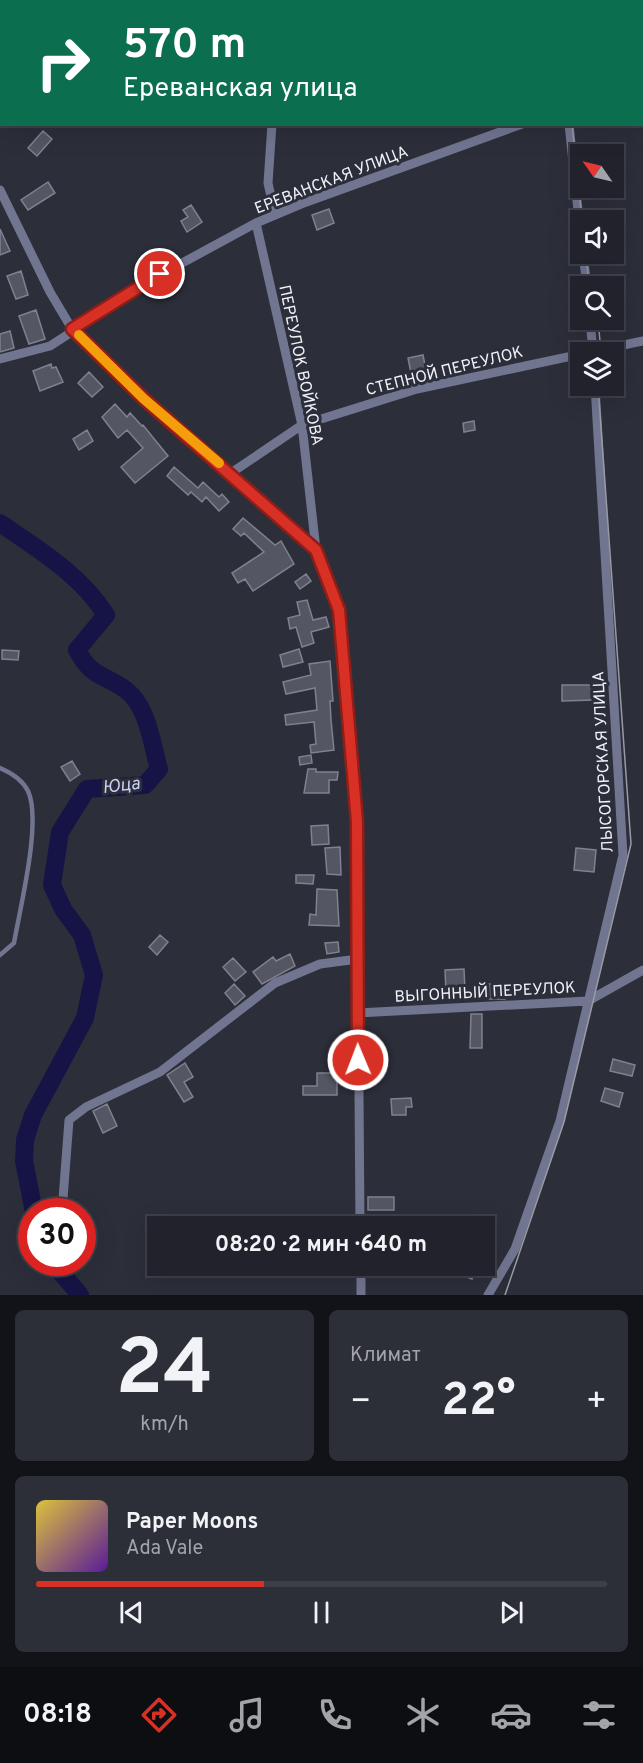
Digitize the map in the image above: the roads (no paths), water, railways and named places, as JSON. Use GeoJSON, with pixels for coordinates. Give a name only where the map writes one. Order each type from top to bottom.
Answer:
{"type":"FeatureCollection","features":[{"type":"Feature","properties":{"kind":"street"},"geometry":{"type":"LineString","coordinates":[[272,126],[268,183],[275,215]]}},
{"type":"Feature","properties":{"kind":"street","name":"ЕРЕВАНСКАЯ УЛИЦА"},"geometry":{"type":"LineString","coordinates":[[0,359],[50,346],[72,329],[160,274],[256,223],[517,126]]}},
{"type":"Feature","properties":{"kind":"street"},"geometry":{"type":"LineString","coordinates":[[569,126],[578,210]]}},
{"type":"Feature","properties":{"kind":"street"},"geometry":{"type":"LineString","coordinates":[[0,190],[50,292],[72,329],[144,399],[316,550],[339,610],[357,822],[360,1216]]}},
{"type":"Feature","properties":{"kind":"street","name":"ПЕРЕУЛОК ВОЙКОВА"},"geometry":{"type":"LineString","coordinates":[[256,223],[302,425],[316,550]]}},
{"type":"Feature","properties":{"kind":"street","name":"СТЕПНОЙ ПЕРЕУЛОК"},"geometry":{"type":"LineString","coordinates":[[624,345],[643,341]]}},
{"type":"Feature","properties":{"kind":"street","name":"СТЕПНОЙ ПЕРЕУЛОК"},"geometry":{"type":"LineString","coordinates":[[231,473],[302,425],[417,389],[570,356]]}},
{"type":"Feature","properties":{"kind":"street","name":"ЛЫСОГОРСКАЯ УЛИЦА"},"geometry":{"type":"LineString","coordinates":[[488,1295],[514,1249],[560,1121],[623,855],[596,396]]}},
{"type":"Feature","properties":{"kind":"street"},"geometry":{"type":"LineString","coordinates":[[63,1198],[69,1120],[86,1107],[160,1072],[275,983],[320,964],[358,959]]}},
{"type":"Feature","properties":{"kind":"street","name":"ВЫГОННЫЙ ПЕРЕУЛОК"},"geometry":{"type":"LineString","coordinates":[[357,1013],[588,1001],[643,970]]}},
{"type":"Feature","properties":{"kind":"street"},"geometry":{"type":"LineString","coordinates":[[361,1276],[361,1295]]}},
{"type":"Feature","properties":{"kind":"lane"},"geometry":{"type":"LineString","coordinates":[[0,768],[16,776],[28,791],[34,816],[14,943],[0,955]]}},
{"type":"Feature","properties":{"kind":"waterway","name":"Юца"},"geometry":{"type":"LineString","coordinates":[[0,523],[71,575],[84,587],[106,615],[77,650],[88,666],[133,697],[148,726],[159,769],[145,785],[87,789],[60,832],[52,885],[63,909],[82,935],[94,975],[85,1018],[33,1115],[25,1140],[24,1161],[31,1198]]}},
{"type":"Feature","properties":{"kind":"waterway","name":"Юца"},"geometry":{"type":"LineString","coordinates":[[64,1276],[80,1295]]}},
{"type":"Feature","properties":{"kind":"tram line"},"geometry":{"type":"LineString","coordinates":[[572,126],[581,210]]}},
{"type":"Feature","properties":{"kind":"tram line"},"geometry":{"type":"LineString","coordinates":[[587,264],[588,276]]}},
{"type":"Feature","properties":{"kind":"tram line"},"geometry":{"type":"LineString","coordinates":[[599,330],[600,342]]}},
{"type":"Feature","properties":{"kind":"tram line"},"geometry":{"type":"LineString","coordinates":[[505,1295],[564,1122],[631,844],[599,396]]}}]}
